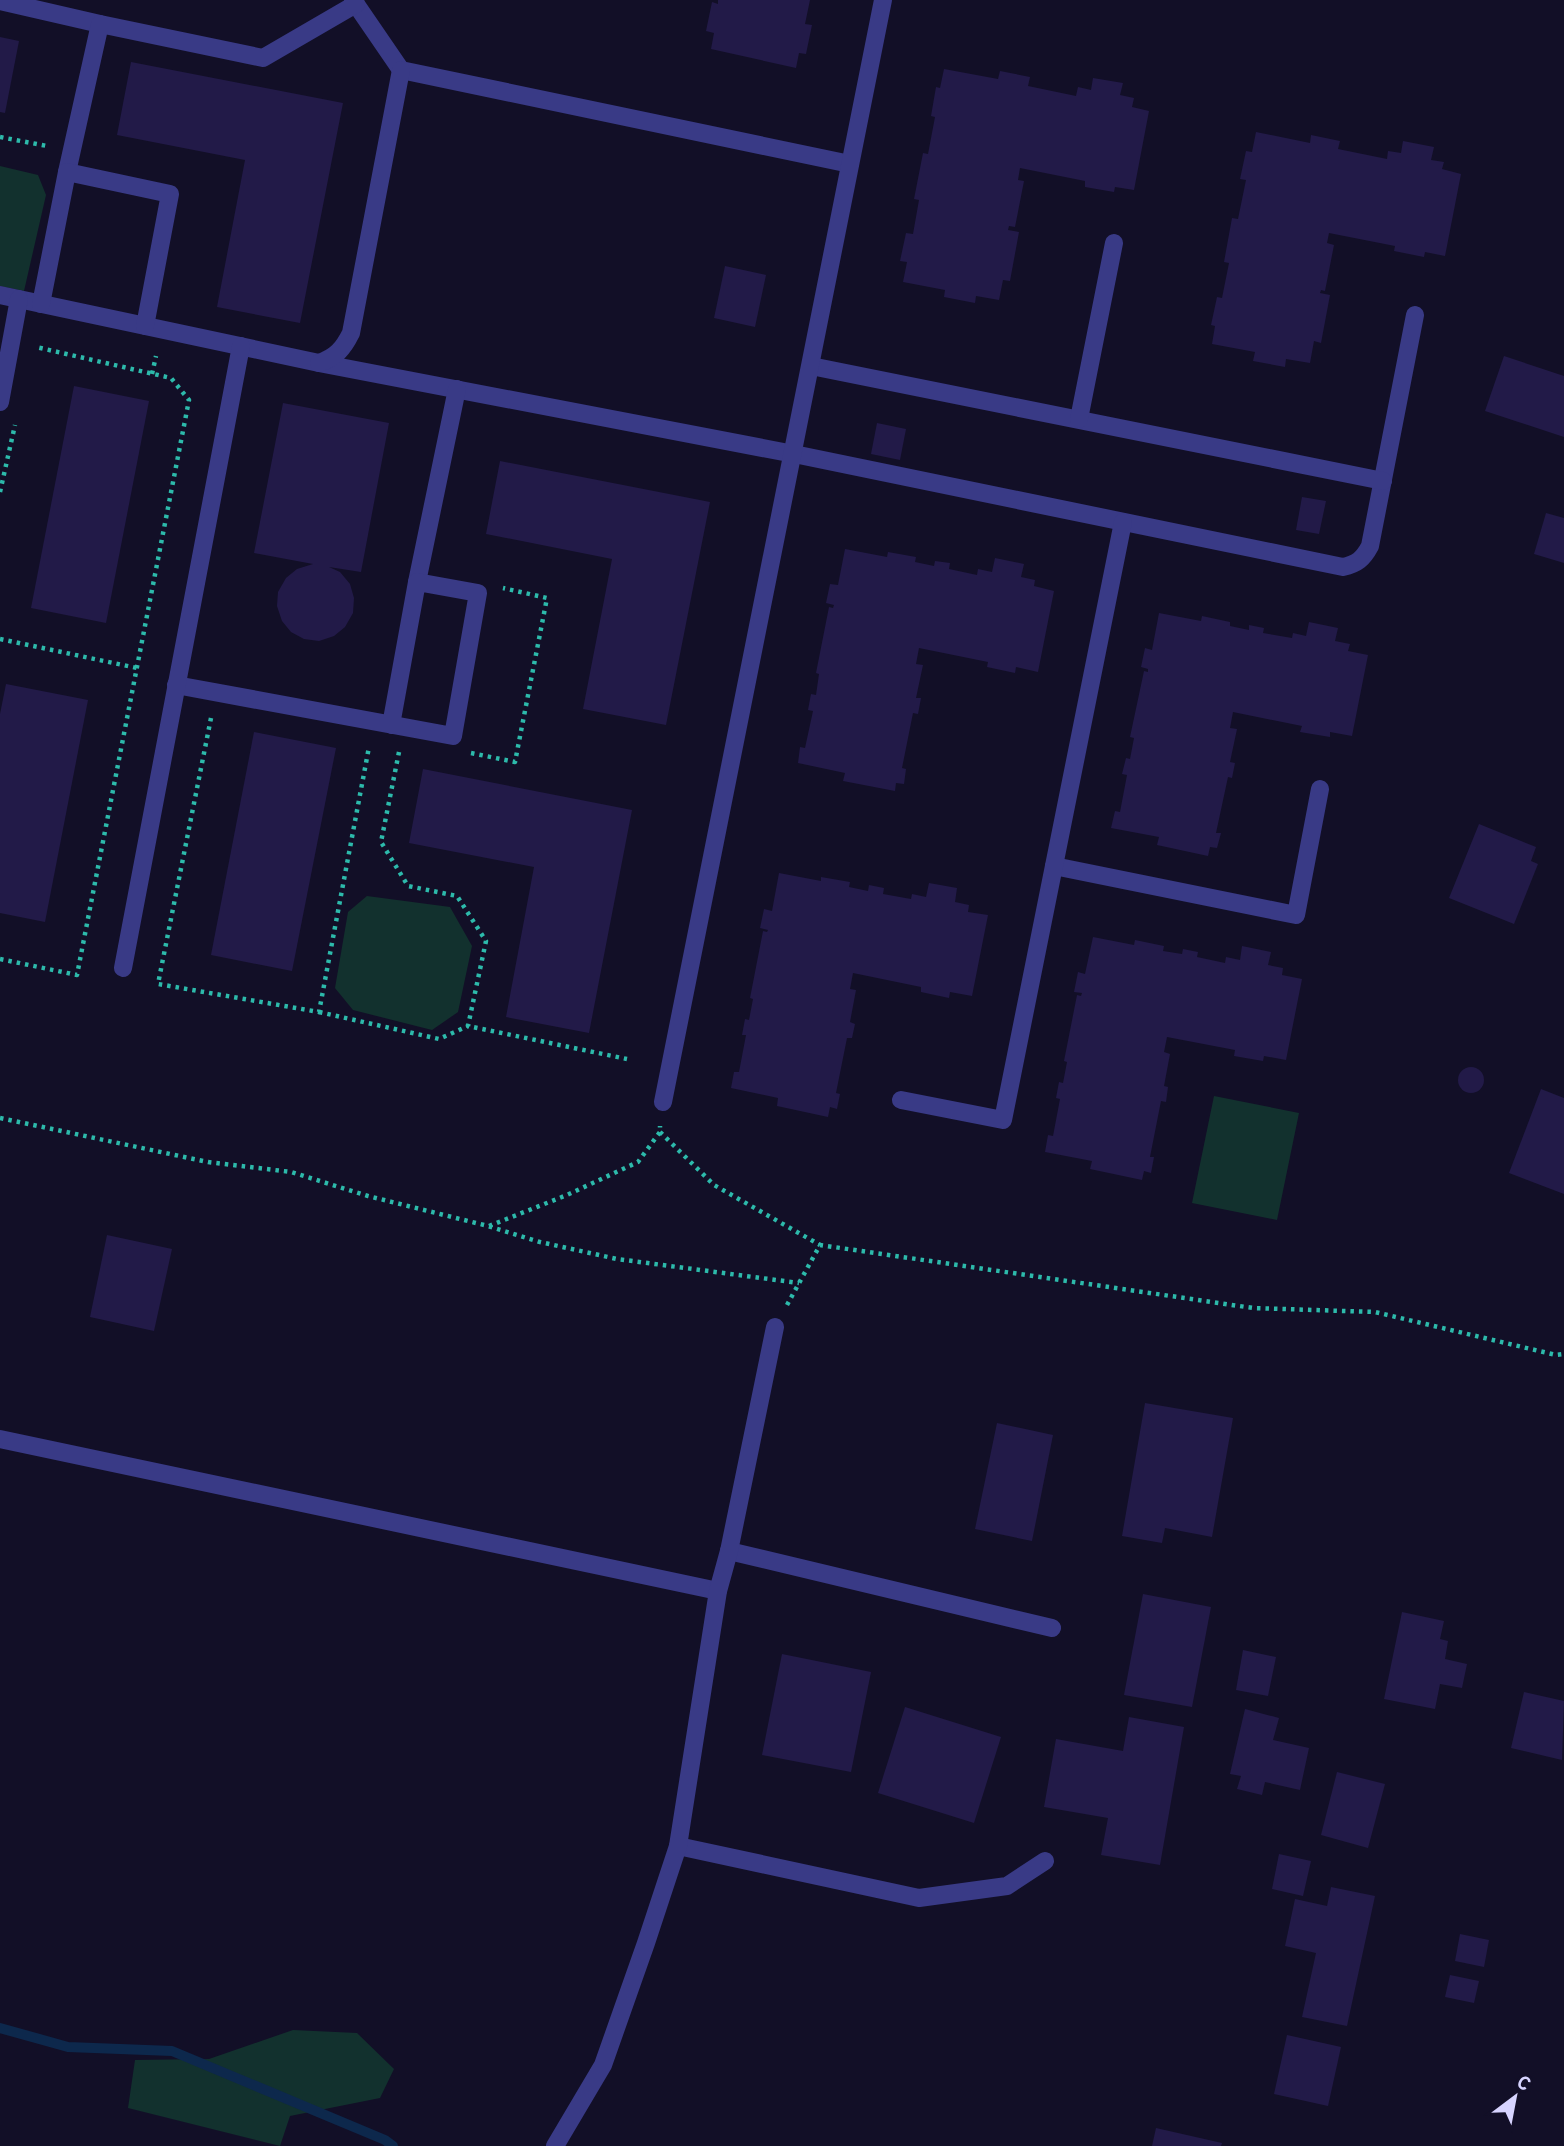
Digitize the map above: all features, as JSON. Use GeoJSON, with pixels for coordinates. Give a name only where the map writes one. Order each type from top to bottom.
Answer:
{"type":"FeatureCollection","features":[{"type":"Feature","properties":{"kind":"lane"},"geometry":{"type":"LineString","coordinates":[[663,1102],[883,0]]}},
{"type":"Feature","properties":{"kind":"lane"},"geometry":{"type":"LineString","coordinates":[[0,1],[263,58],[354,2],[401,70],[850,164]]}},
{"type":"Feature","properties":{"kind":"lane"},"geometry":{"type":"LineString","coordinates":[[41,304],[100,24]]}},
{"type":"Feature","properties":{"kind":"lane"},"geometry":{"type":"LineString","coordinates":[[319,363],[333,358],[344,347],[351,333],[401,70]]}},
{"type":"Feature","properties":{"kind":"lane"},"geometry":{"type":"LineString","coordinates":[[68,172],[170,194],[153,328]]}},
{"type":"Feature","properties":{"kind":"lane"},"geometry":{"type":"LineString","coordinates":[[1079,419],[1114,243]]}},
{"type":"Feature","properties":{"kind":"lane"},"geometry":{"type":"LineString","coordinates":[[0,295],[319,363],[794,454],[1343,567],[1355,564],[1370,546],[1415,315]]}},
{"type":"Feature","properties":{"kind":"lane"},"geometry":{"type":"LineString","coordinates":[[0,402],[19,299]]}},
{"type":"Feature","properties":{"kind":"lane"},"geometry":{"type":"LineString","coordinates":[[123,968],[241,346]]}},
{"type":"Feature","properties":{"kind":"lane"},"geometry":{"type":"LineString","coordinates":[[811,366],[1383,481]]}},
{"type":"Feature","properties":{"kind":"lane"},"geometry":{"type":"LineString","coordinates":[[398,726],[417,582],[457,389]]}},
{"type":"Feature","properties":{"kind":"lane"},"geometry":{"type":"LineString","coordinates":[[901,1100],[1003,1120],[1123,522]]}},
{"type":"Feature","properties":{"kind":"lane"},"geometry":{"type":"LineString","coordinates":[[176,685],[453,736],[478,593],[417,582]]}},
{"type":"Feature","properties":{"kind":"lane"},"geometry":{"type":"LineString","coordinates":[[1054,866],[1296,915],[1320,789]]}},
{"type":"Feature","properties":{"kind":"lane"},"geometry":{"type":"LineString","coordinates":[[555,2146],[603,2065],[678,1846],[718,1591],[729,1551],[775,1326]]}},
{"type":"Feature","properties":{"kind":"lane"},"geometry":{"type":"LineString","coordinates":[[0,1439],[718,1591]]}},
{"type":"Feature","properties":{"kind":"lane"},"geometry":{"type":"LineString","coordinates":[[729,1551],[1052,1628]]}},
{"type":"Feature","properties":{"kind":"lane"},"geometry":{"type":"LineString","coordinates":[[678,1846],[919,1898],[1007,1886],[1045,1861]]}},
{"type":"Feature","properties":{"kind":"path"},"geometry":{"type":"LineString","coordinates":[[0,137],[72,151]]}},
{"type":"Feature","properties":{"kind":"path"},"geometry":{"type":"LineString","coordinates":[[152,374],[153,328]]}},
{"type":"Feature","properties":{"kind":"path"},"geometry":{"type":"LineString","coordinates":[[0,959],[77,975],[189,400],[171,378],[32,346]]}},
{"type":"Feature","properties":{"kind":"path"},"geometry":{"type":"LineString","coordinates":[[465,752],[515,762],[518,749],[547,598],[498,587]]}},
{"type":"Feature","properties":{"kind":"path"},"geometry":{"type":"LineString","coordinates":[[0,639],[137,668]]}},
{"type":"Feature","properties":{"kind":"path"},"geometry":{"type":"LineString","coordinates":[[213,715],[158,984],[319,1012],[439,1039],[468,1026],[627,1059]]}},
{"type":"Feature","properties":{"kind":"path"},"geometry":{"type":"LineString","coordinates":[[398,726],[381,842],[408,886],[457,896],[486,941],[468,1026]]}},
{"type":"Feature","properties":{"kind":"path"},"geometry":{"type":"LineString","coordinates":[[319,1012],[369,747]]}},
{"type":"Feature","properties":{"kind":"path"},"geometry":{"type":"LineString","coordinates":[[488,1226],[567,1195],[638,1162],[660,1132],[663,1102]]}},
{"type":"Feature","properties":{"kind":"path"},"geometry":{"type":"LineString","coordinates":[[0,1118],[208,1162],[290,1171],[368,1196],[540,1242],[617,1259],[799,1283]]}},
{"type":"Feature","properties":{"kind":"path"},"geometry":{"type":"LineString","coordinates":[[660,1132],[714,1185],[820,1245],[1253,1308],[1375,1312],[1556,1355],[1564,1354]]}},
{"type":"Feature","properties":{"kind":"path"},"geometry":{"type":"LineString","coordinates":[[775,1326],[820,1245]]}},
{"type":"Feature","properties":{"kind":"green space"},"geometry":{"type":"Polygon","coordinates":[[[0,166],[38,175],[46,195],[24,291],[0,286],[0,166]]]}},
{"type":"Feature","properties":{"kind":"green space"},"geometry":{"type":"Polygon","coordinates":[[[367,896],[450,907],[472,946],[458,1012],[432,1030],[353,1010],[335,988],[348,912],[367,896]]]}},
{"type":"Feature","properties":{"kind":"green space"},"geometry":{"type":"Polygon","coordinates":[[[1214,1096],[1299,1113],[1277,1220],[1192,1203],[1214,1096]]]}},
{"type":"Feature","properties":{"kind":"green space"},"geometry":{"type":"Polygon","coordinates":[[[293,2030],[357,2033],[394,2069],[380,2098],[290,2116],[280,2146],[128,2108],[135,2060],[209,2059],[293,2030]]]}},
{"type":"Feature","properties":{"kind":"building"},"geometry":{"type":"Polygon","coordinates":[[[718,0],[810,0],[805,24],[812,25],[806,54],[799,53],[796,68],[711,49],[714,33],[706,31],[712,2],[718,4],[718,0]]]}},
{"type":"Feature","properties":{"kind":"building"},"geometry":{"type":"Polygon","coordinates":[[[0,37],[19,41],[5,113],[0,112],[0,37]]]}},
{"type":"Feature","properties":{"kind":"building"},"geometry":{"type":"Polygon","coordinates":[[[131,62],[343,103],[300,323],[217,307],[245,160],[117,135],[131,62]]]}},
{"type":"Feature","properties":{"kind":"building"},"geometry":{"type":"Polygon","coordinates":[[[944,69],[998,79],[1000,71],[1030,77],[1028,86],[1076,96],[1078,87],[1091,90],[1093,78],[1123,83],[1120,95],[1134,98],[1132,107],[1149,111],[1134,190],[1115,187],[1114,192],[1085,187],[1085,181],[1020,168],[1018,180],[1024,181],[1015,227],[1009,226],[1008,230],[1019,232],[1010,281],[1003,280],[999,300],[976,296],[975,303],[944,297],[945,290],[903,282],[907,262],[900,261],[906,233],[913,234],[919,200],[914,199],[923,153],[928,154],[935,117],[931,116],[936,87],[940,88],[944,69]]]}},
{"type":"Feature","properties":{"kind":"building"},"geometry":{"type":"Polygon","coordinates":[[[1256,132],[1310,143],[1311,135],[1340,141],[1338,149],[1387,159],[1388,151],[1401,153],[1403,141],[1434,147],[1431,160],[1444,162],[1442,169],[1461,174],[1445,256],[1425,252],[1424,257],[1394,251],[1395,246],[1329,233],[1327,243],[1334,245],[1325,291],[1321,290],[1320,293],[1330,295],[1321,343],[1314,341],[1310,363],[1286,359],[1285,367],[1253,361],[1255,352],[1212,344],[1215,326],[1211,325],[1217,297],[1222,298],[1229,263],[1224,262],[1232,218],[1238,219],[1246,180],[1240,179],[1246,151],[1252,152],[1256,132]]]}},
{"type":"Feature","properties":{"kind":"building"},"geometry":{"type":"Polygon","coordinates":[[[725,266],[766,275],[755,327],[714,318],[725,266]]]}},
{"type":"Feature","properties":{"kind":"building"},"geometry":{"type":"Polygon","coordinates":[[[1504,356],[1564,376],[1564,437],[1485,411],[1504,356]]]}},
{"type":"Feature","properties":{"kind":"building"},"geometry":{"type":"Polygon","coordinates":[[[74,386],[149,401],[106,623],[31,608],[74,386]]]}},
{"type":"Feature","properties":{"kind":"building"},"geometry":{"type":"Polygon","coordinates":[[[283,403],[389,423],[361,572],[329,567],[340,572],[350,584],[354,598],[353,613],[345,627],[334,636],[319,641],[304,639],[291,632],[282,621],[277,606],[278,592],[286,578],[297,569],[313,564],[254,553],[283,403]]]}},
{"type":"Feature","properties":{"kind":"building"},"geometry":{"type":"Polygon","coordinates":[[[877,423],[906,429],[900,460],[871,454],[877,423]]]}},
{"type":"Feature","properties":{"kind":"building"},"geometry":{"type":"Polygon","coordinates":[[[500,461],[710,502],[666,725],[583,709],[612,559],[486,534],[500,461]]]}},
{"type":"Feature","properties":{"kind":"building"},"geometry":{"type":"Polygon","coordinates":[[[1302,497],[1326,501],[1319,534],[1296,530],[1302,497]]]}},
{"type":"Feature","properties":{"kind":"building"},"geometry":{"type":"Polygon","coordinates":[[[1546,513],[1564,518],[1564,563],[1534,554],[1546,513]]]}},
{"type":"Feature","properties":{"kind":"building"},"geometry":{"type":"Polygon","coordinates":[[[845,549],[887,557],[888,552],[916,557],[915,562],[934,566],[935,561],[950,563],[949,569],[977,575],[978,569],[992,572],[995,558],[1024,564],[1021,577],[1035,580],[1034,586],[1054,591],[1038,672],[1016,667],[1015,673],[987,667],[988,662],[919,648],[916,664],[923,665],[916,698],[921,698],[918,714],[913,713],[902,768],[906,769],[904,784],[896,783],[895,791],[843,781],[845,773],[798,763],[800,747],[805,748],[813,711],[808,710],[811,694],[816,695],[819,674],[816,673],[829,607],[833,608],[834,605],[826,603],[830,584],[838,585],[845,549]]]}},
{"type":"Feature","properties":{"kind":"building"},"geometry":{"type":"Polygon","coordinates":[[[1159,613],[1201,621],[1202,616],[1230,622],[1230,626],[1249,630],[1249,625],[1264,628],[1263,633],[1292,638],[1293,633],[1306,636],[1309,622],[1338,628],[1335,641],[1350,644],[1348,651],[1368,655],[1352,736],[1330,732],[1330,737],[1300,732],[1302,726],[1233,712],[1230,728],[1237,729],[1230,762],[1235,763],[1232,778],[1228,777],[1216,833],[1221,833],[1217,848],[1210,847],[1208,856],[1157,845],[1159,837],[1111,828],[1115,811],[1120,812],[1127,775],[1122,774],[1126,758],[1130,759],[1134,738],[1130,737],[1144,671],[1148,672],[1148,669],[1141,667],[1145,648],[1152,650],[1159,613]]]}},
{"type":"Feature","properties":{"kind":"building"},"geometry":{"type":"Polygon","coordinates":[[[6,684],[88,700],[45,922],[0,913],[0,714],[6,684]]]}},
{"type":"Feature","properties":{"kind":"building"},"geometry":{"type":"Polygon","coordinates":[[[254,732],[336,748],[292,971],[211,955],[254,732]]]}},
{"type":"Feature","properties":{"kind":"building"},"geometry":{"type":"Polygon","coordinates":[[[423,769],[632,810],[589,1033],[506,1017],[534,867],[409,843],[423,769]]]}},
{"type":"Feature","properties":{"kind":"building"},"geometry":{"type":"Polygon","coordinates":[[[1479,824],[1536,847],[1531,861],[1538,864],[1514,924],[1449,898],[1479,824]]]}},
{"type":"Feature","properties":{"kind":"building"},"geometry":{"type":"Polygon","coordinates":[[[779,873],[821,881],[821,877],[850,882],[849,887],[868,891],[869,885],[884,888],[883,894],[911,899],[912,894],[926,897],[929,883],[957,888],[955,902],[969,905],[968,912],[988,915],[972,996],[950,992],[949,998],[921,992],[921,987],[853,973],[850,989],[856,990],[850,1022],[855,1024],[852,1038],[847,1038],[836,1093],[840,1094],[837,1109],[830,1107],[828,1117],[777,1106],[778,1098],[731,1088],[734,1072],[739,1072],[746,1035],[742,1035],[745,1019],[749,1020],[753,999],[750,998],[763,931],[768,930],[760,928],[764,909],[772,911],[779,873]]]}},
{"type":"Feature","properties":{"kind":"building"},"geometry":{"type":"Polygon","coordinates":[[[1093,937],[1134,945],[1135,940],[1164,946],[1163,951],[1182,954],[1183,949],[1198,952],[1197,957],[1225,963],[1226,957],[1240,960],[1242,946],[1271,952],[1268,965],[1283,968],[1282,975],[1302,979],[1286,1060],[1264,1056],[1263,1061],[1234,1056],[1235,1050],[1167,1037],[1164,1052],[1170,1054],[1164,1086],[1168,1087],[1166,1102],[1161,1101],[1150,1157],[1154,1157],[1151,1173],[1144,1171],[1142,1180],[1090,1169],[1092,1161],[1045,1152],[1048,1135],[1053,1136],[1060,1099],[1056,1098],[1059,1082],[1063,1083],[1067,1062],[1064,1061],[1077,995],[1081,996],[1082,993],[1074,992],[1078,972],[1085,974],[1093,937]]]}},
{"type":"Feature","properties":{"kind":"building"},"geometry":{"type":"Polygon","coordinates":[[[1471,1067],[1480,1071],[1484,1080],[1480,1089],[1471,1093],[1462,1089],[1458,1080],[1462,1071],[1471,1067]]]}},
{"type":"Feature","properties":{"kind":"building"},"geometry":{"type":"Polygon","coordinates":[[[1541,1089],[1564,1098],[1564,1194],[1509,1173],[1541,1089]]]}},
{"type":"Feature","properties":{"kind":"building"},"geometry":{"type":"Polygon","coordinates":[[[107,1235],[172,1249],[154,1331],[90,1317],[107,1235]]]}},
{"type":"Feature","properties":{"kind":"building"},"geometry":{"type":"Polygon","coordinates":[[[1145,1403],[1233,1418],[1212,1537],[1165,1528],[1162,1543],[1122,1536],[1145,1403]]]}},
{"type":"Feature","properties":{"kind":"building"},"geometry":{"type":"Polygon","coordinates":[[[997,1423],[1053,1435],[1032,1541],[975,1529],[997,1423]]]}},
{"type":"Feature","properties":{"kind":"building"},"geometry":{"type":"Polygon","coordinates":[[[1143,1594],[1211,1607],[1192,1707],[1124,1695],[1143,1594]]]}},
{"type":"Feature","properties":{"kind":"building"},"geometry":{"type":"Polygon","coordinates":[[[1402,1612],[1444,1621],[1440,1639],[1448,1641],[1445,1659],[1467,1664],[1462,1688],[1440,1684],[1435,1709],[1384,1699],[1402,1612]]]}},
{"type":"Feature","properties":{"kind":"building"},"geometry":{"type":"Polygon","coordinates":[[[1243,1650],[1276,1657],[1268,1696],[1236,1690],[1243,1650]]]}},
{"type":"Feature","properties":{"kind":"building"},"geometry":{"type":"Polygon","coordinates":[[[782,1654],[871,1672],[851,1772],[762,1755],[782,1654]]]}},
{"type":"Feature","properties":{"kind":"building"},"geometry":{"type":"Polygon","coordinates":[[[1524,1692],[1564,1701],[1562,1760],[1511,1748],[1524,1692]]]}},
{"type":"Feature","properties":{"kind":"building"},"geometry":{"type":"Polygon","coordinates":[[[905,1707],[1001,1737],[974,1823],[878,1793],[905,1707]]]}},
{"type":"Feature","properties":{"kind":"building"},"geometry":{"type":"Polygon","coordinates":[[[1245,1709],[1279,1718],[1273,1740],[1309,1748],[1300,1790],[1265,1782],[1262,1795],[1237,1789],[1241,1776],[1230,1774],[1245,1709]]]}},
{"type":"Feature","properties":{"kind":"building"},"geometry":{"type":"Polygon","coordinates":[[[1129,1717],[1184,1727],[1160,1865],[1101,1855],[1108,1818],[1044,1807],[1056,1739],[1123,1751],[1129,1717]]]}},
{"type":"Feature","properties":{"kind":"building"},"geometry":{"type":"Polygon","coordinates":[[[1337,1772],[1385,1784],[1368,1848],[1321,1835],[1337,1772]]]}},
{"type":"Feature","properties":{"kind":"building"},"geometry":{"type":"Polygon","coordinates":[[[1279,1854],[1311,1861],[1303,1896],[1272,1889],[1279,1854]]]}},
{"type":"Feature","properties":{"kind":"building"},"geometry":{"type":"Polygon","coordinates":[[[1331,1887],[1375,1896],[1347,2026],[1302,2017],[1316,1953],[1285,1946],[1295,1899],[1327,1906],[1331,1887]]]}},
{"type":"Feature","properties":{"kind":"building"},"geometry":{"type":"Polygon","coordinates":[[[1460,1934],[1489,1940],[1484,1967],[1455,1961],[1460,1934]]]}},
{"type":"Feature","properties":{"kind":"building"},"geometry":{"type":"Polygon","coordinates":[[[1450,1975],[1479,1981],[1474,2003],[1445,1997],[1450,1975]]]}},
{"type":"Feature","properties":{"kind":"building"},"geometry":{"type":"Polygon","coordinates":[[[1287,2035],[1341,2047],[1328,2106],[1274,2094],[1287,2035]]]}},
{"type":"Feature","properties":{"kind":"building"},"geometry":{"type":"Polygon","coordinates":[[[1156,2128],[1222,2143],[1221,2146],[1152,2146],[1156,2128]]]}},
{"type":"Feature","properties":{"kind":"waterway"},"geometry":{"type":"LineString","coordinates":[[0,2028],[68,2047],[172,2051],[385,2140],[393,2146]]}}]}
